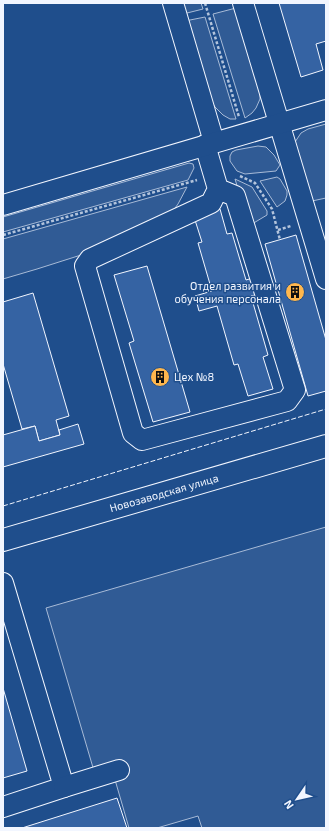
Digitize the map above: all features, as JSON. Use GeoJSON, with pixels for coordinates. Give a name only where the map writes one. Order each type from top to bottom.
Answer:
{"type":"FeatureCollection","features":[{"type":"Feature","properties":{"kind":"main road","name":"Новозаводская улица"},"geometry":{"type":"LineString","coordinates":[[3,540],[326,446]]}},
{"type":"Feature","properties":{"kind":"lane"},"geometry":{"type":"LineString","coordinates":[[173,3],[210,144],[216,182],[211,203],[90,259],[85,266],[133,433],[142,440],[287,401],[295,390],[235,196],[216,182]]}},
{"type":"Feature","properties":{"kind":"lane"},"geometry":{"type":"LineString","coordinates":[[243,3],[280,123],[317,219],[326,279]]}},
{"type":"Feature","properties":{"kind":"lane"},"geometry":{"type":"LineString","coordinates":[[3,205],[326,110]]}},
{"type":"Feature","properties":{"kind":"lane"},"geometry":{"type":"LineString","coordinates":[[3,583],[64,787]]}},
{"type":"Feature","properties":{"kind":"lane"},"geometry":{"type":"LineString","coordinates":[[3,807],[119,770]]}},
{"type":"Feature","properties":{"kind":"path"},"geometry":{"type":"LineString","coordinates":[[205,3],[240,119]]}},
{"type":"Feature","properties":{"kind":"path"},"geometry":{"type":"LineString","coordinates":[[3,235],[216,182]]}},
{"type":"Feature","properties":{"kind":"shaded area"},"geometry":{"type":"Polygon","coordinates":[[[180,3],[201,3],[203,9],[183,14],[180,3]]]}},
{"type":"Feature","properties":{"kind":"shaded area"},"geometry":{"type":"Polygon","coordinates":[[[236,8],[260,89],[260,99],[256,108],[245,118],[213,14],[236,8]]]}},
{"type":"Feature","properties":{"kind":"shaded area"},"geometry":{"type":"Polygon","coordinates":[[[205,17],[236,119],[230,119],[223,115],[215,107],[209,97],[185,21],[205,17]]]}},
{"type":"Feature","properties":{"kind":"shaded area"},"geometry":{"type":"Polygon","coordinates":[[[326,124],[326,198],[312,201],[295,142],[301,133],[308,129],[326,124]]]}},
{"type":"Feature","properties":{"kind":"shaded area"},"geometry":{"type":"Polygon","coordinates":[[[258,146],[266,147],[274,155],[280,165],[276,171],[245,174],[237,171],[230,161],[232,152],[258,146]]]}},
{"type":"Feature","properties":{"kind":"shaded area"},"geometry":{"type":"Polygon","coordinates":[[[189,163],[193,164],[194,168],[188,180],[3,232],[3,217],[189,163]]]}},
{"type":"Feature","properties":{"kind":"shaded area"},"geometry":{"type":"Polygon","coordinates":[[[277,177],[280,179],[287,191],[287,195],[285,201],[277,207],[260,181],[277,177]]]}},
{"type":"Feature","properties":{"kind":"shaded area"},"geometry":{"type":"Polygon","coordinates":[[[235,179],[252,187],[267,211],[267,215],[252,224],[248,222],[235,179]]]}},
{"type":"Feature","properties":{"kind":"shaded area"},"geometry":{"type":"Polygon","coordinates":[[[187,187],[170,215],[81,255],[3,279],[3,239],[187,187]]]}},
{"type":"Feature","properties":{"kind":"shaded area"},"geometry":{"type":"Polygon","coordinates":[[[326,527],[326,828],[202,828],[198,816],[157,828],[129,828],[111,766],[94,771],[46,608],[326,527]]]}},
{"type":"Feature","properties":{"kind":"building"},"geometry":{"type":"Polygon","coordinates":[[[279,3],[326,3],[326,41],[316,44],[323,70],[301,77],[279,3]]]}},
{"type":"Feature","properties":{"kind":"building"},"geometry":{"type":"Polygon","coordinates":[[[220,209],[227,234],[232,233],[246,280],[266,274],[271,291],[251,296],[268,355],[263,357],[273,389],[248,396],[238,364],[234,365],[217,306],[199,311],[195,296],[212,291],[198,243],[202,242],[194,217],[220,209]]]}},
{"type":"Feature","properties":{"kind":"building","name":"Отдел развития и обучения персонала"},"geometry":{"type":"Polygon","coordinates":[[[296,235],[326,340],[326,391],[308,396],[265,244],[296,235]]]}},
{"type":"Feature","properties":{"kind":"building","name":"Цех №8"},"geometry":{"type":"Polygon","coordinates":[[[147,266],[190,412],[153,422],[129,343],[134,341],[114,275],[147,266]]]}},
{"type":"Feature","properties":{"kind":"building"},"geometry":{"type":"Polygon","coordinates":[[[33,293],[69,416],[56,420],[60,435],[39,441],[35,426],[22,429],[3,364],[3,302],[33,293]]]}},
{"type":"Feature","properties":{"kind":"building"},"geometry":{"type":"Polygon","coordinates":[[[78,424],[84,444],[3,467],[3,435],[35,426],[39,441],[60,435],[59,430],[78,424]]]}},
{"type":"Feature","properties":{"kind":"building"},"geometry":{"type":"Polygon","coordinates":[[[3,688],[27,771],[3,778],[3,688]]]}},
{"type":"Feature","properties":{"kind":"building"},"geometry":{"type":"Polygon","coordinates":[[[117,798],[127,828],[22,828],[117,798]]]}},
{"type":"Feature","properties":{"kind":"fence"},"geometry":{"type":"LineString","coordinates":[[3,506],[326,409]]}},
{"type":"Feature","properties":{"kind":"place","name":"Отдел развития и обучения персонала"},"geometry":{"type":"Point","coordinates":[295,292]}},
{"type":"Feature","properties":{"kind":"place","name":"Цех №8"},"geometry":{"type":"Point","coordinates":[160,377]}}]}
